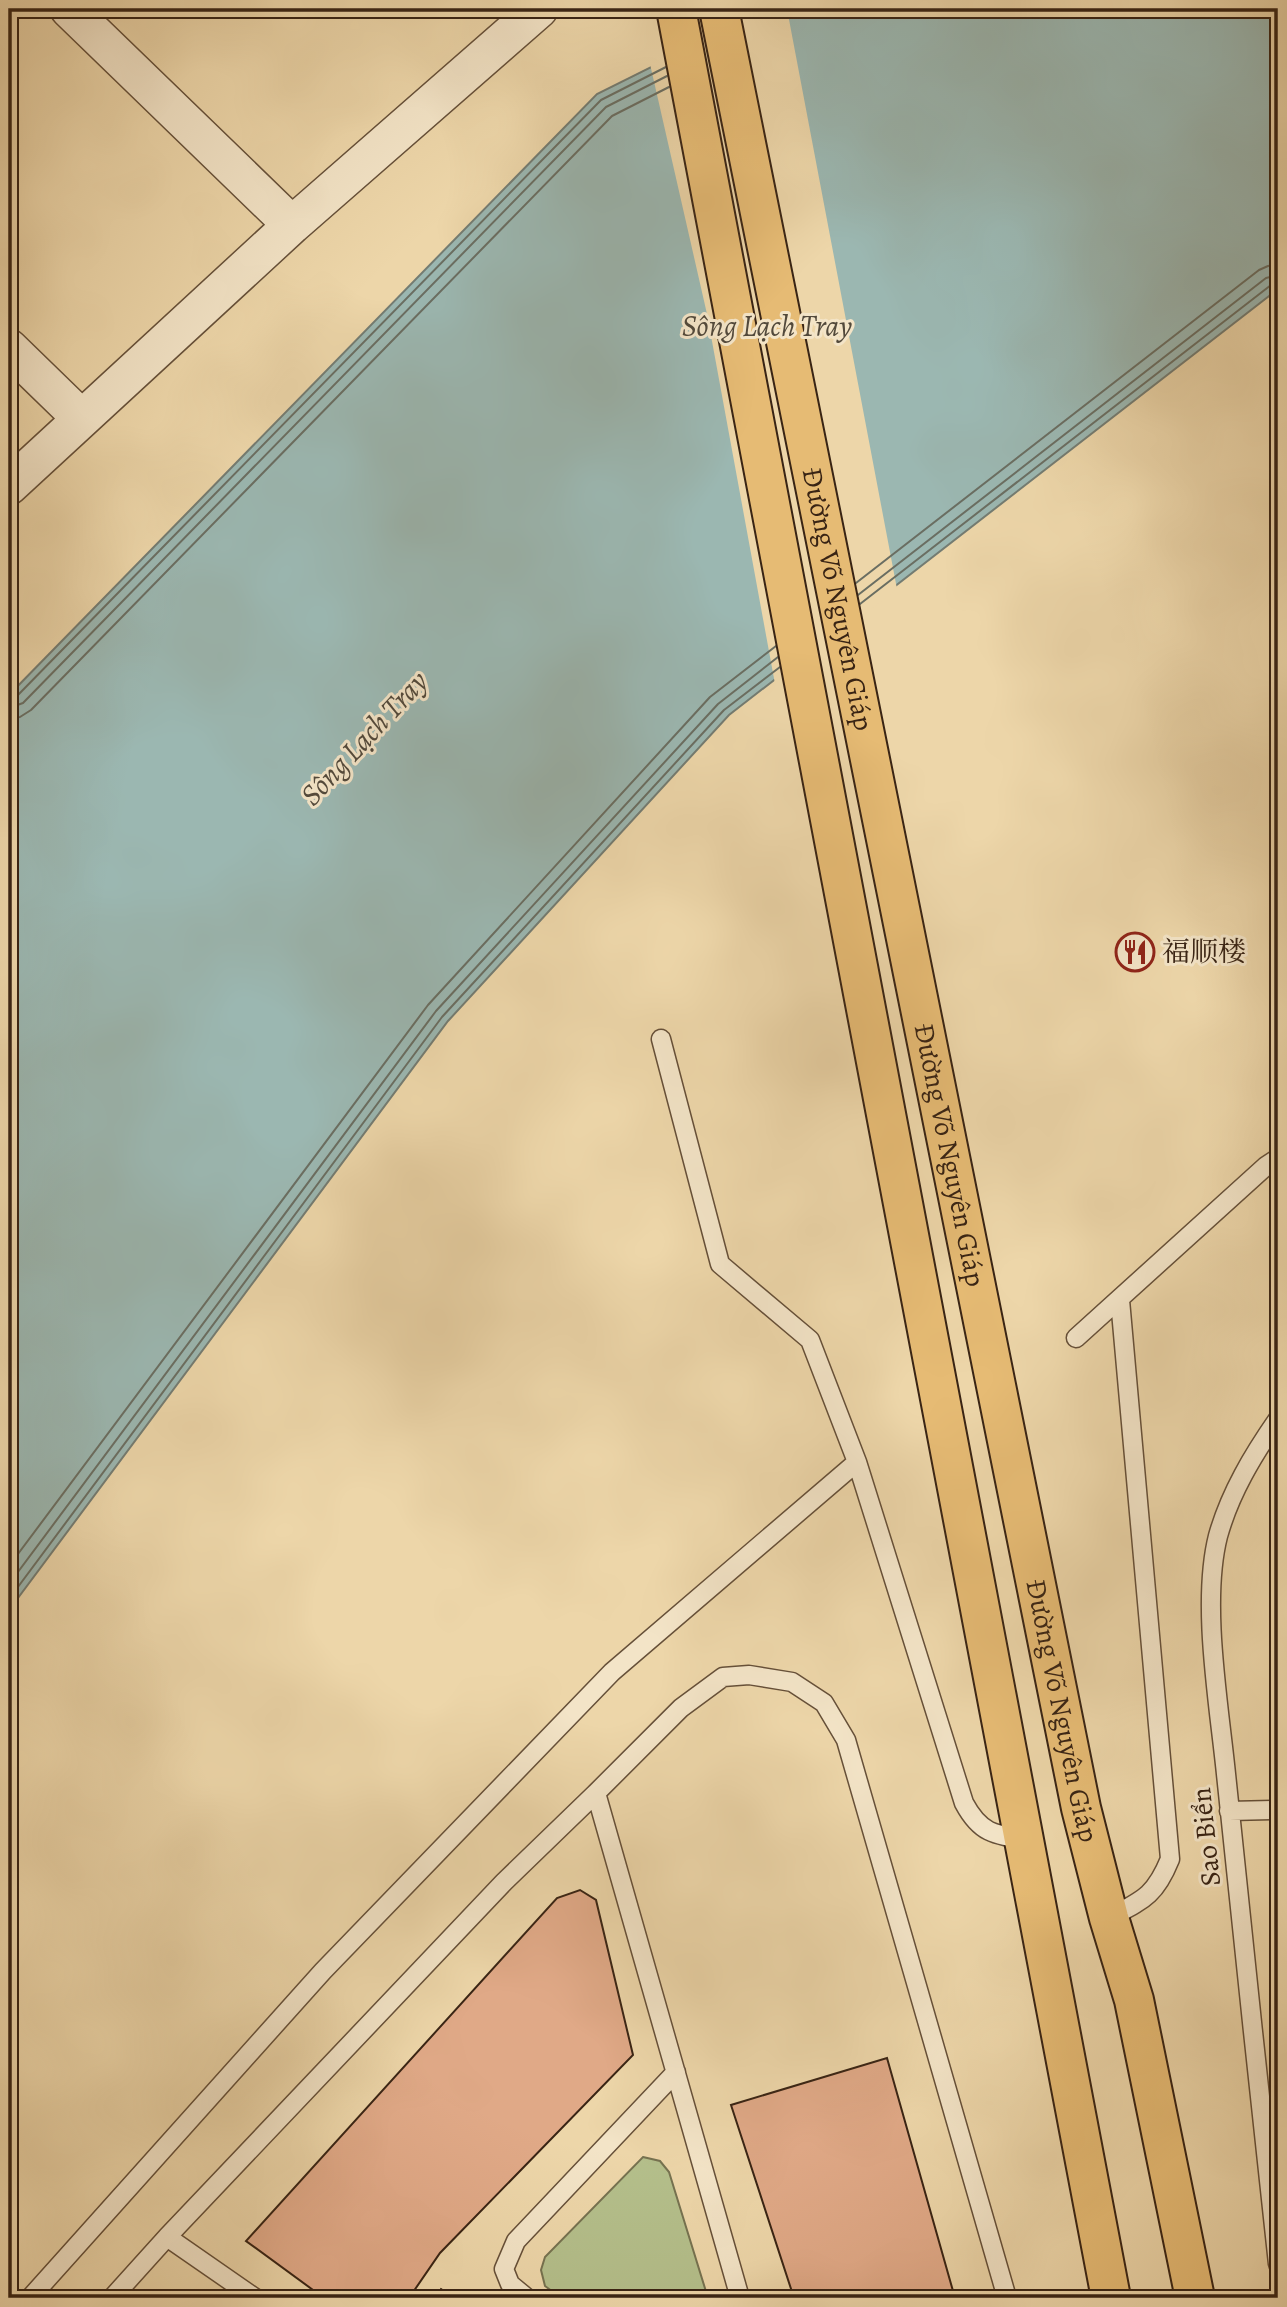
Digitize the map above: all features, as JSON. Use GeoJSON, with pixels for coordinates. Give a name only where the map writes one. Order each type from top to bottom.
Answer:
{"type":"FeatureCollection","features":[{"type":"Feature","properties":{"kind":"main road","name":"Đường Võ Nguyên Giáp"},"geometry":{"type":"LineString","coordinates":[[676,9],[1111,2298]]}},
{"type":"Feature","properties":{"kind":"main road","name":"Đường Võ Nguyên Giáp"},"geometry":{"type":"LineString","coordinates":[[719,9],[1081,1808],[1109,1918],[1134,2000],[1195,2298]]}},
{"type":"Feature","properties":{"kind":"street"},"geometry":{"type":"LineString","coordinates":[[69,9],[292,225]]}},
{"type":"Feature","properties":{"kind":"street"},"geometry":{"type":"LineString","coordinates":[[9,486],[292,225],[539,9]]}},
{"type":"Feature","properties":{"kind":"street"},"geometry":{"type":"LineString","coordinates":[[9,348],[81,418]]}},
{"type":"Feature","properties":{"kind":"lane"},"geometry":{"type":"LineString","coordinates":[[660,1039],[720,1264],[810,1340],[857,1462],[964,1803],[974,1821],[996,1835],[1023,1828]]}},
{"type":"Feature","properties":{"kind":"lane"},"geometry":{"type":"LineString","coordinates":[[1076,1338],[1278,1158]]}},
{"type":"Feature","properties":{"kind":"lane"},"geometry":{"type":"LineString","coordinates":[[1109,1918],[1142,1901],[1160,1883],[1170,1859],[1120,1300]]}},
{"type":"Feature","properties":{"kind":"lane","name":"Sao Biển"},"geometry":{"type":"LineString","coordinates":[[1278,1419],[1252,1458],[1231,1499],[1218,1538],[1212,1588],[1213,1642],[1229,1811],[1278,2264]]}},
{"type":"Feature","properties":{"kind":"lane"},"geometry":{"type":"LineString","coordinates":[[30,2298],[323,1971],[612,1672],[857,1462]]}},
{"type":"Feature","properties":{"kind":"lane"},"geometry":{"type":"LineString","coordinates":[[112,2298],[504,1882],[681,1708],[723,1677],[749,1675],[792,1682],[824,1703],[846,1740],[1007,2298]]}},
{"type":"Feature","properties":{"kind":"lane"},"geometry":{"type":"LineString","coordinates":[[596,1793],[740,2298]]}},
{"type":"Feature","properties":{"kind":"lane"},"geometry":{"type":"LineString","coordinates":[[1229,1811],[1278,1810]]}},
{"type":"Feature","properties":{"kind":"lane"},"geometry":{"type":"LineString","coordinates":[[527,2298],[510,2284],[504,2269],[516,2241],[677,2072]]}},
{"type":"Feature","properties":{"kind":"lane"},"geometry":{"type":"LineString","coordinates":[[167,2237],[255,2298]]}},
{"type":"Feature","properties":{"kind":"green space"},"geometry":{"type":"Polygon","coordinates":[[[643,2157],[660,2161],[669,2172],[708,2298],[561,2298],[545,2286],[541,2270],[545,2257],[643,2157]]]}},
{"type":"Feature","properties":{"kind":"water","name":"Sông Lạch Tray"},"geometry":{"type":"Polygon","coordinates":[[[768,9],[1278,9],[1278,289],[729,715],[448,1021],[9,1610],[9,695],[597,94],[768,9]]]}},
{"type":"Feature","properties":{"kind":"pier"},"geometry":{"type":"Polygon","coordinates":[[[760,9],[787,9],[897,589],[775,684],[707,314],[650,64],[760,9]]]}},
{"type":"Feature","properties":{"kind":"building"},"geometry":{"type":"Polygon","coordinates":[[[580,1890],[596,1900],[633,2055],[440,2253],[409,2298],[324,2298],[246,2241],[557,1898],[580,1890]]]}},
{"type":"Feature","properties":{"kind":"building"},"geometry":{"type":"Polygon","coordinates":[[[887,2058],[955,2298],[794,2298],[731,2105],[887,2058]]]}},
{"type":"Feature","properties":{"kind":"building"},"geometry":{"type":"Polygon","coordinates":[[[441,2289],[454,2298],[434,2298],[441,2289]]]}},
{"type":"Feature","properties":{"kind":"place","name":"福顺楼"},"geometry":{"type":"Point","coordinates":[1135,952]}}]}
